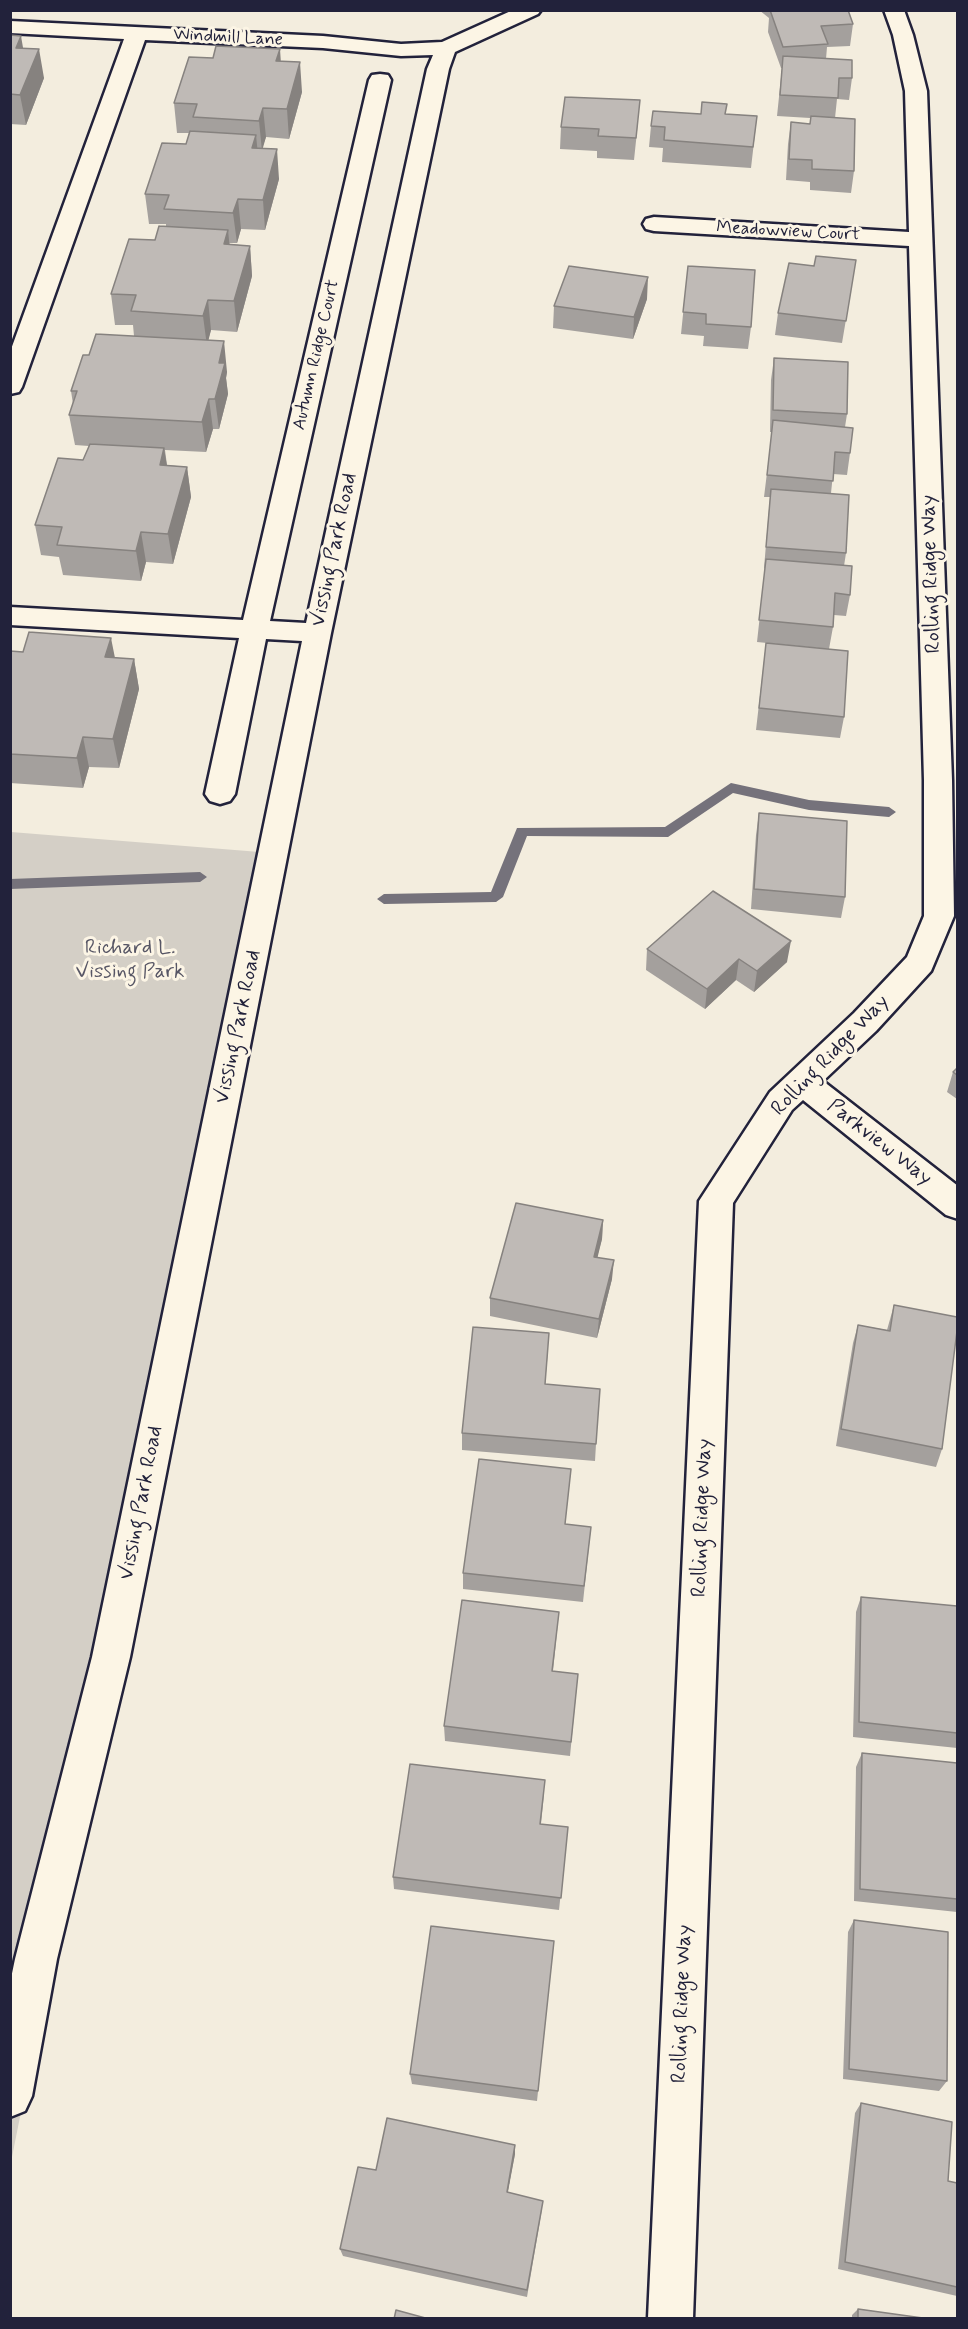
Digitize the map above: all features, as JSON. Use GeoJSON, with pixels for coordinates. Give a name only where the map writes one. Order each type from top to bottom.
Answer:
{"type":"FeatureCollection","features":[{"type":"Feature","properties":{"kind":"street"},"geometry":{"type":"LineString","coordinates":[[446,48],[531,10]]}},
{"type":"Feature","properties":{"kind":"street","name":"Rolling Ridge Way"},"geometry":{"type":"LineString","coordinates":[[670,2319],[716,1201],[781,1101],[865,1022],[920,963],[939,916],[938,780],[916,91],[903,35],[894,10]]}},
{"type":"Feature","properties":{"kind":"street","name":"Windmill Lane"},"geometry":{"type":"LineString","coordinates":[[10,27],[323,42],[401,50],[446,48]]}},
{"type":"Feature","properties":{"kind":"street"},"geometry":{"type":"LineString","coordinates":[[10,387],[137,33]]}},
{"type":"Feature","properties":{"kind":"street","name":"Vissing Park Road"},"geometry":{"type":"LineString","coordinates":[[10,2096],[36,1959],[111,1657],[317,633],[438,69],[446,48]]}},
{"type":"Feature","properties":{"kind":"street","name":"Autumn Ridge Court"},"geometry":{"type":"LineString","coordinates":[[220,794],[254,631],[380,80]]}},
{"type":"Feature","properties":{"kind":"street","name":"Meadowview Court"},"geometry":{"type":"LineString","coordinates":[[654,224],[921,240]]}},
{"type":"Feature","properties":{"kind":"street"},"geometry":{"type":"LineString","coordinates":[[10,616],[317,633]]}},
{"type":"Feature","properties":{"kind":"street","name":"Parkview Way"},"geometry":{"type":"LineString","coordinates":[[801,1081],[957,1205]]}},
{"type":"Feature","properties":{"kind":"green space","name":"Richard L. Vissing Park"},"geometry":{"type":"Polygon","coordinates":[[[11,832],[272,853],[11,2162],[11,832]]]}},
{"type":"Feature","properties":{"kind":"building"},"geometry":{"type":"Polygon","coordinates":[[[770,10],[848,10],[853,24],[821,26],[828,44],[783,47],[770,10]]]}},
{"type":"Feature","properties":{"kind":"building"},"geometry":{"type":"Polygon","coordinates":[[[10,35],[21,36],[16,48],[39,49],[20,95],[10,94],[10,35]]]}},
{"type":"Feature","properties":{"kind":"building"},"geometry":{"type":"Polygon","coordinates":[[[216,46],[280,49],[276,61],[300,62],[287,109],[263,108],[259,121],[193,117],[197,104],[174,103],[189,57],[213,58],[216,46]]]}},
{"type":"Feature","properties":{"kind":"building"},"geometry":{"type":"Polygon","coordinates":[[[783,56],[852,60],[852,78],[839,78],[838,98],[780,95],[783,56]]]}},
{"type":"Feature","properties":{"kind":"building"},"geometry":{"type":"Polygon","coordinates":[[[565,97],[640,100],[636,138],[598,136],[599,129],[561,127],[565,97]]]}},
{"type":"Feature","properties":{"kind":"building"},"geometry":{"type":"Polygon","coordinates":[[[702,102],[727,104],[725,114],[757,116],[753,147],[664,140],[665,127],[651,126],[653,111],[701,114],[702,102]]]}},
{"type":"Feature","properties":{"kind":"building"},"geometry":{"type":"Polygon","coordinates":[[[811,116],[855,119],[854,171],[812,169],[812,160],[789,159],[791,122],[810,124],[811,116]]]}},
{"type":"Feature","properties":{"kind":"building"},"geometry":{"type":"Polygon","coordinates":[[[190,131],[256,135],[252,148],[277,149],[263,200],[238,199],[233,213],[164,209],[169,195],[145,194],[162,143],[186,144],[190,131]]]}},
{"type":"Feature","properties":{"kind":"building"},"geometry":{"type":"Polygon","coordinates":[[[159,226],[228,230],[224,244],[250,246],[234,301],[208,300],[203,316],[131,311],[136,295],[111,294],[129,239],[155,240],[159,226]]]}},
{"type":"Feature","properties":{"kind":"building"},"geometry":{"type":"Polygon","coordinates":[[[816,256],[856,260],[846,321],[778,313],[789,263],[814,266],[816,256]]]}},
{"type":"Feature","properties":{"kind":"building"},"geometry":{"type":"Polygon","coordinates":[[[569,266],[648,277],[634,317],[554,306],[569,266]]]}},
{"type":"Feature","properties":{"kind":"building"},"geometry":{"type":"Polygon","coordinates":[[[688,266],[755,270],[751,327],[706,324],[706,314],[683,312],[688,266]]]}},
{"type":"Feature","properties":{"kind":"building"},"geometry":{"type":"Polygon","coordinates":[[[96,334],[224,341],[219,363],[225,363],[215,399],[209,399],[202,422],[69,415],[77,391],[71,391],[83,355],[89,355],[96,334]]]}},
{"type":"Feature","properties":{"kind":"building"},"geometry":{"type":"Polygon","coordinates":[[[774,358],[848,362],[847,414],[773,410],[774,358]]]}},
{"type":"Feature","properties":{"kind":"building"},"geometry":{"type":"Polygon","coordinates":[[[773,420],[853,428],[850,453],[835,452],[833,481],[767,475],[773,420]]]}},
{"type":"Feature","properties":{"kind":"building"},"geometry":{"type":"Polygon","coordinates":[[[90,444],[164,448],[160,465],[187,467],[168,534],[141,532],[136,551],[57,545],[62,527],[35,525],[58,458],[83,460],[90,444]]]}},
{"type":"Feature","properties":{"kind":"building"},"geometry":{"type":"Polygon","coordinates":[[[771,489],[849,495],[846,553],[766,547],[771,489]]]}},
{"type":"Feature","properties":{"kind":"building"},"geometry":{"type":"Polygon","coordinates":[[[766,559],[852,566],[850,595],[835,593],[833,627],[759,620],[766,559]]]}},
{"type":"Feature","properties":{"kind":"building"},"geometry":{"type":"Polygon","coordinates":[[[29,632],[111,638],[105,657],[134,659],[113,739],[83,737],[77,758],[10,754],[10,651],[23,652],[29,632]]]}},
{"type":"Feature","properties":{"kind":"building"},"geometry":{"type":"Polygon","coordinates":[[[766,643],[848,651],[844,717],[759,708],[766,643]]]}},
{"type":"Feature","properties":{"kind":"building"},"geometry":{"type":"Polygon","coordinates":[[[759,813],[847,821],[845,897],[754,889],[759,813]]]}},
{"type":"Feature","properties":{"kind":"building"},"geometry":{"type":"Polygon","coordinates":[[[713,891],[791,941],[757,971],[739,959],[707,989],[647,949],[713,891]]]}},
{"type":"Feature","properties":{"kind":"building"},"geometry":{"type":"Polygon","coordinates":[[[516,1203],[603,1220],[594,1257],[614,1260],[599,1319],[490,1298],[516,1203]]]}},
{"type":"Feature","properties":{"kind":"building"},"geometry":{"type":"Polygon","coordinates":[[[894,1305],[957,1317],[942,1449],[841,1429],[858,1325],[890,1331],[894,1305]]]}},
{"type":"Feature","properties":{"kind":"building"},"geometry":{"type":"Polygon","coordinates":[[[473,1327],[549,1333],[545,1384],[600,1389],[596,1444],[462,1433],[473,1327]]]}},
{"type":"Feature","properties":{"kind":"building"},"geometry":{"type":"Polygon","coordinates":[[[479,1459],[571,1469],[565,1524],[591,1527],[584,1586],[463,1573],[479,1459]]]}},
{"type":"Feature","properties":{"kind":"building"},"geometry":{"type":"Polygon","coordinates":[[[861,1597],[957,1606],[957,1733],[859,1722],[861,1597]]]}},
{"type":"Feature","properties":{"kind":"building"},"geometry":{"type":"Polygon","coordinates":[[[462,1600],[559,1612],[552,1671],[578,1674],[571,1742],[444,1726],[462,1600]]]}},
{"type":"Feature","properties":{"kind":"building"},"geometry":{"type":"Polygon","coordinates":[[[862,1753],[957,1763],[957,1899],[860,1889],[862,1753]]]}},
{"type":"Feature","properties":{"kind":"building"},"geometry":{"type":"Polygon","coordinates":[[[410,1764],[545,1780],[540,1824],[568,1827],[561,1898],[393,1877],[410,1764]]]}},
{"type":"Feature","properties":{"kind":"building"},"geometry":{"type":"Polygon","coordinates":[[[854,1920],[948,1932],[947,2081],[849,2069],[854,1920]]]}},
{"type":"Feature","properties":{"kind":"building"},"geometry":{"type":"Polygon","coordinates":[[[431,1926],[554,1941],[538,2091],[410,2074],[431,1926]]]}},
{"type":"Feature","properties":{"kind":"building"},"geometry":{"type":"Polygon","coordinates":[[[861,2103],[952,2122],[948,2181],[957,2183],[957,2287],[845,2262],[861,2103]]]}},
{"type":"Feature","properties":{"kind":"building"},"geometry":{"type":"Polygon","coordinates":[[[387,2118],[515,2145],[507,2192],[543,2201],[527,2290],[340,2249],[358,2167],[376,2170],[387,2118]]]}},
{"type":"Feature","properties":{"kind":"building"},"geometry":{"type":"Polygon","coordinates":[[[858,2309],[930,2319],[858,2319],[858,2309]]]}},
{"type":"Feature","properties":{"kind":"building"},"geometry":{"type":"Polygon","coordinates":[[[396,2310],[429,2319],[394,2319],[396,2310]]]}},
{"type":"Feature","properties":{"kind":"waterway"},"geometry":{"type":"LineString","coordinates":[[384,899],[496,897],[522,831],[668,832],[731,788],[809,805],[889,812]]}},
{"type":"Feature","properties":{"kind":"waterway"},"geometry":{"type":"LineString","coordinates":[[10,884],[200,877]]}}]}
